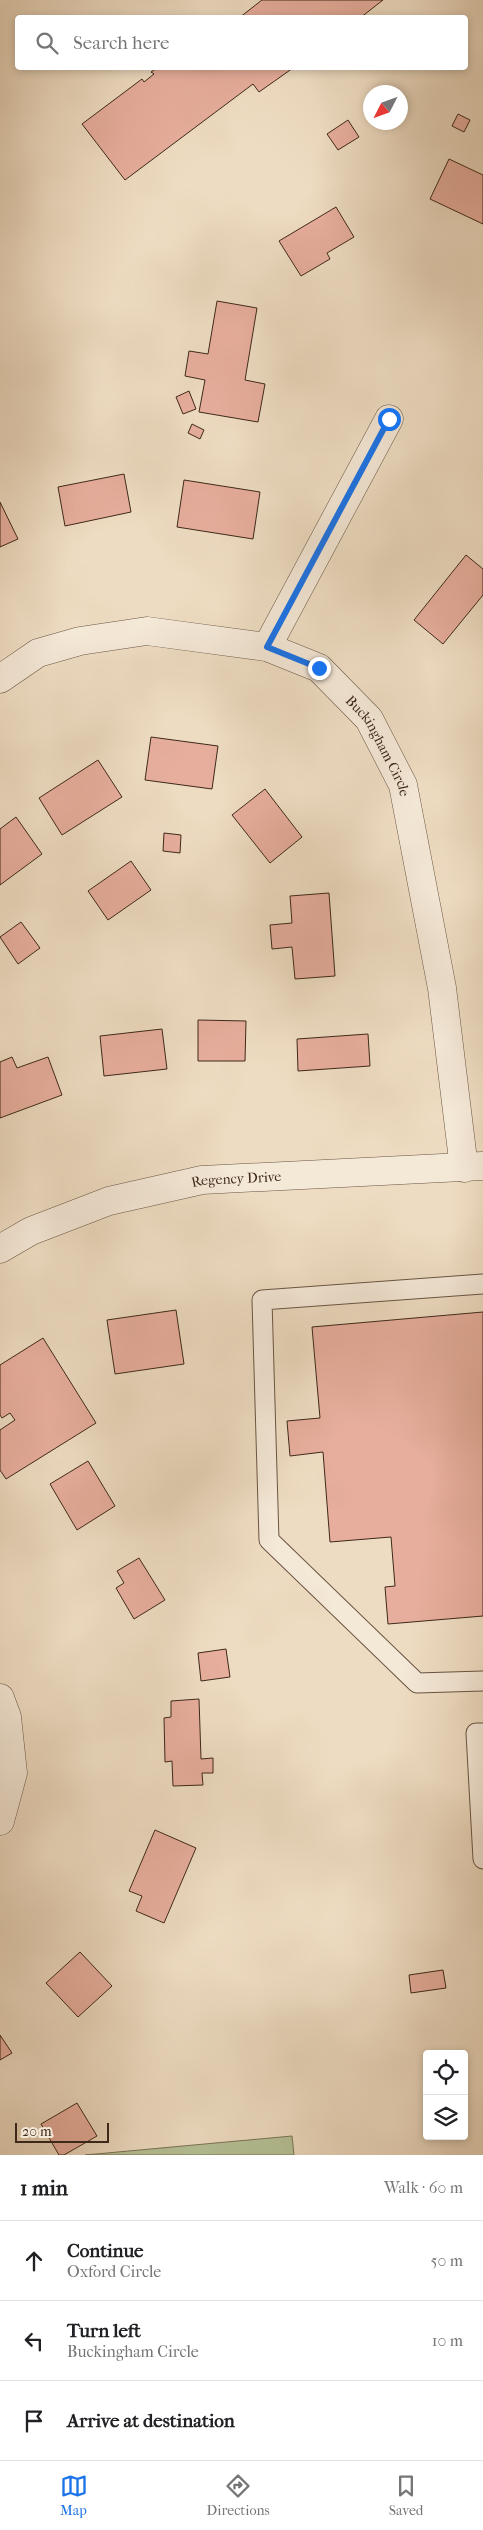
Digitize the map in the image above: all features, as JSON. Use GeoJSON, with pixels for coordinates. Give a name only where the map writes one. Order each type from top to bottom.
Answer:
{"type":"FeatureCollection","features":[{"type":"Feature","properties":{"kind":"street"},"geometry":{"type":"LineString","coordinates":[[267,647],[389,419]]}},
{"type":"Feature","properties":{"kind":"street","name":"Buckingham Circle"},"geometry":{"type":"LineString","coordinates":[[0,679],[38,653],[80,641],[147,630],[267,647],[319,668],[369,718],[403,785],[442,988],[473,1167]]}},
{"type":"Feature","properties":{"kind":"street","name":"Regency Drive"},"geometry":{"type":"LineString","coordinates":[[0,1249],[31,1231],[109,1201],[202,1180],[473,1167]]}},
{"type":"Feature","properties":{"kind":"street"},"geometry":{"type":"LineString","coordinates":[[0,1698],[7,1717],[13,1773],[0,1821]]}},
{"type":"Feature","properties":{"kind":"lane"},"geometry":{"type":"LineString","coordinates":[[483,1284],[262,1300],[269,1540],[417,1683],[483,1681]]}},
{"type":"Feature","properties":{"kind":"lane"},"geometry":{"type":"LineString","coordinates":[[483,1733],[476,1733],[483,1859]]}},
{"type":"Feature","properties":{"kind":"green space"},"geometry":{"type":"Polygon","coordinates":[[[292,2136],[294,2155],[85,2155],[292,2136]]]}},
{"type":"Feature","properties":{"kind":"building"},"geometry":{"type":"Polygon","coordinates":[[[262,0],[383,0],[364,15],[243,15],[262,0]]]}},
{"type":"Feature","properties":{"kind":"building"},"geometry":{"type":"Polygon","coordinates":[[[154,70],[290,70],[259,92],[253,84],[125,180],[82,124],[142,79],[144,82],[154,74],[151,72],[154,70]]]}},
{"type":"Feature","properties":{"kind":"building"},"geometry":{"type":"Polygon","coordinates":[[[458,114],[470,120],[464,132],[452,126],[458,114]]]}},
{"type":"Feature","properties":{"kind":"building"},"geometry":{"type":"Polygon","coordinates":[[[348,120],[359,137],[338,150],[327,134],[348,120]]]}},
{"type":"Feature","properties":{"kind":"building"},"geometry":{"type":"Polygon","coordinates":[[[449,159],[483,175],[483,224],[430,199],[449,159]]]}},
{"type":"Feature","properties":{"kind":"building"},"geometry":{"type":"Polygon","coordinates":[[[336,207],[354,237],[327,253],[330,259],[301,276],[279,241],[336,207]]]}},
{"type":"Feature","properties":{"kind":"building"},"geometry":{"type":"Polygon","coordinates":[[[217,301],[257,308],[245,380],[265,384],[258,422],[199,412],[205,380],[185,376],[189,351],[208,354],[217,301]]]}},
{"type":"Feature","properties":{"kind":"building"},"geometry":{"type":"Polygon","coordinates":[[[189,391],[196,409],[183,414],[176,397],[189,391]]]}},
{"type":"Feature","properties":{"kind":"building"},"geometry":{"type":"Polygon","coordinates":[[[192,424],[204,430],[200,439],[188,433],[192,424]]]}},
{"type":"Feature","properties":{"kind":"building"},"geometry":{"type":"Polygon","coordinates":[[[124,474],[131,512],[65,526],[58,487],[124,474]]]}},
{"type":"Feature","properties":{"kind":"building"},"geometry":{"type":"Polygon","coordinates":[[[184,480],[260,492],[253,539],[177,527],[184,480]]]}},
{"type":"Feature","properties":{"kind":"building"},"geometry":{"type":"Polygon","coordinates":[[[0,502],[18,539],[0,547],[0,502]]]}},
{"type":"Feature","properties":{"kind":"building"},"geometry":{"type":"Polygon","coordinates":[[[466,555],[483,569],[483,595],[443,644],[414,620],[466,555]]]}},
{"type":"Feature","properties":{"kind":"building"},"geometry":{"type":"Polygon","coordinates":[[[151,737],[218,746],[212,789],[145,780],[151,737]]]}},
{"type":"Feature","properties":{"kind":"building"},"geometry":{"type":"Polygon","coordinates":[[[98,760],[122,797],[62,835],[39,798],[98,760]]]}},
{"type":"Feature","properties":{"kind":"building"},"geometry":{"type":"Polygon","coordinates":[[[265,789],[302,837],[270,863],[232,815],[265,789]]]}},
{"type":"Feature","properties":{"kind":"building"},"geometry":{"type":"Polygon","coordinates":[[[16,817],[42,854],[0,885],[0,829],[16,817]]]}},
{"type":"Feature","properties":{"kind":"building"},"geometry":{"type":"Polygon","coordinates":[[[164,833],[181,835],[180,853],[163,851],[164,833]]]}},
{"type":"Feature","properties":{"kind":"building"},"geometry":{"type":"Polygon","coordinates":[[[131,861],[151,890],[108,920],[88,891],[131,861]]]}},
{"type":"Feature","properties":{"kind":"building"},"geometry":{"type":"Polygon","coordinates":[[[329,893],[335,976],[295,979],[292,947],[272,949],[270,925],[292,923],[290,896],[329,893]]]}},
{"type":"Feature","properties":{"kind":"building"},"geometry":{"type":"Polygon","coordinates":[[[21,922],[40,948],[18,964],[0,937],[21,922]]]}},
{"type":"Feature","properties":{"kind":"building"},"geometry":{"type":"Polygon","coordinates":[[[198,1020],[246,1021],[245,1061],[198,1061],[198,1020]]]}},
{"type":"Feature","properties":{"kind":"building"},"geometry":{"type":"Polygon","coordinates":[[[162,1029],[167,1069],[104,1076],[100,1036],[162,1029]]]}},
{"type":"Feature","properties":{"kind":"building"},"geometry":{"type":"Polygon","coordinates":[[[368,1034],[370,1066],[298,1071],[297,1039],[368,1034]]]}},
{"type":"Feature","properties":{"kind":"building"},"geometry":{"type":"Polygon","coordinates":[[[12,1057],[17,1068],[48,1057],[62,1095],[0,1118],[0,1062],[12,1057]]]}},
{"type":"Feature","properties":{"kind":"building"},"geometry":{"type":"Polygon","coordinates":[[[176,1310],[184,1364],[115,1374],[107,1320],[176,1310]]]}},
{"type":"Feature","properties":{"kind":"building"},"geometry":{"type":"Polygon","coordinates":[[[483,1312],[483,1616],[388,1624],[385,1587],[395,1586],[391,1537],[330,1542],[323,1452],[290,1456],[287,1421],[320,1418],[312,1327],[483,1312]]]}},
{"type":"Feature","properties":{"kind":"building"},"geometry":{"type":"Polygon","coordinates":[[[43,1338],[96,1423],[6,1479],[0,1470],[0,1430],[15,1420],[10,1413],[2,1418],[0,1415],[0,1365],[43,1338]]]}},
{"type":"Feature","properties":{"kind":"building"},"geometry":{"type":"Polygon","coordinates":[[[88,1461],[115,1506],[77,1530],[50,1484],[88,1461]]]}},
{"type":"Feature","properties":{"kind":"building"},"geometry":{"type":"Polygon","coordinates":[[[139,1558],[165,1600],[134,1619],[116,1588],[124,1583],[117,1571],[139,1558]]]}},
{"type":"Feature","properties":{"kind":"building"},"geometry":{"type":"Polygon","coordinates":[[[226,1649],[230,1677],[201,1681],[198,1653],[226,1649]]]}},
{"type":"Feature","properties":{"kind":"building"},"geometry":{"type":"Polygon","coordinates":[[[199,1699],[201,1759],[213,1758],[213,1773],[202,1773],[203,1785],[173,1786],[172,1761],[165,1762],[164,1718],[171,1717],[171,1701],[199,1699]]]}},
{"type":"Feature","properties":{"kind":"building"},"geometry":{"type":"Polygon","coordinates":[[[155,1830],[196,1848],[164,1923],[136,1911],[142,1896],[129,1891],[155,1830]]]}},
{"type":"Feature","properties":{"kind":"building"},"geometry":{"type":"Polygon","coordinates":[[[80,1952],[112,1986],[78,2017],[46,1983],[80,1952]]]}},
{"type":"Feature","properties":{"kind":"building"},"geometry":{"type":"Polygon","coordinates":[[[443,1970],[446,1988],[411,1993],[409,1975],[443,1970]]]}},
{"type":"Feature","properties":{"kind":"building"},"geometry":{"type":"Polygon","coordinates":[[[0,2035],[12,2053],[0,2060],[0,2035]]]}},
{"type":"Feature","properties":{"kind":"building"},"geometry":{"type":"Polygon","coordinates":[[[77,2103],[97,2136],[64,2155],[59,2155],[41,2124],[77,2103]]]}},
{"type":"Feature","properties":{"kind":"route"},"geometry":{"type":"LineString","coordinates":[[319,668],[267,647],[389,419]]}}]}
